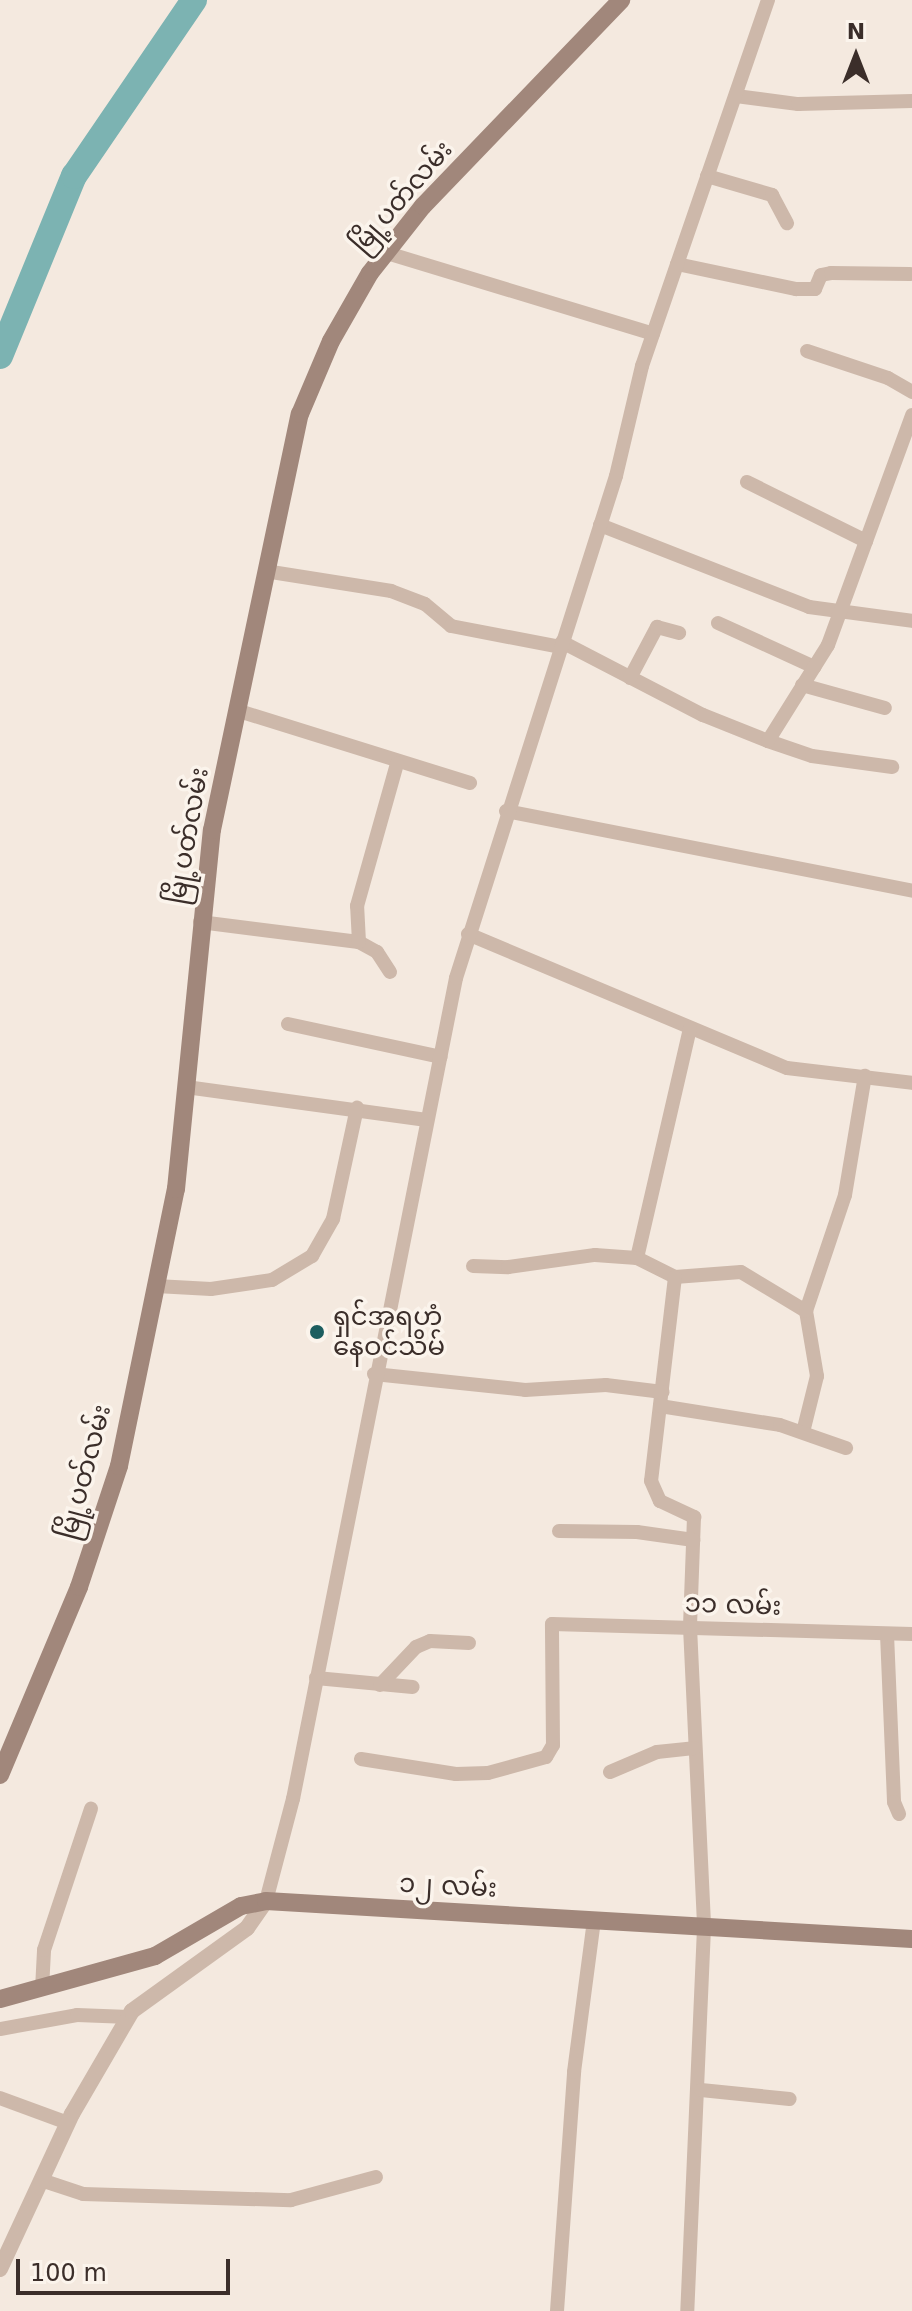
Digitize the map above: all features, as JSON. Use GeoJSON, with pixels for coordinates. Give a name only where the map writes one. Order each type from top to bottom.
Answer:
{"type":"FeatureCollection","features":[{"type":"Feature","properties":{"kind":"main road","name":"မြို့ပတ်လမ်း"},"geometry":{"type":"LineString","coordinates":[[0,1775],[79,1587],[119,1466],[176,1189],[200,922],[212,830],[239,711],[287,461],[311,381],[357,293],[423,206],[621,0]]}},
{"type":"Feature","properties":{"kind":"main road","name":"၁၂ လမ်း"},"geometry":{"type":"LineString","coordinates":[[0,1999],[155,1956],[241,1906],[266,1901],[912,1939]]}},
{"type":"Feature","properties":{"kind":"street"},"geometry":{"type":"LineString","coordinates":[[0,2269],[44,2181],[68,2123],[129,2017],[146,1997],[247,1928],[266,1901],[293,1799],[374,1374],[468,934],[600,525],[653,334],[768,0]]}},
{"type":"Feature","properties":{"kind":"street"},"geometry":{"type":"LineString","coordinates":[[736,96],[811,105],[912,102]]}},
{"type":"Feature","properties":{"kind":"street"},"geometry":{"type":"LineString","coordinates":[[707,176],[772,195],[787,223]]}},
{"type":"Feature","properties":{"kind":"street"},"geometry":{"type":"LineString","coordinates":[[387,253],[653,334]]}},
{"type":"Feature","properties":{"kind":"street"},"geometry":{"type":"LineString","coordinates":[[677,264],[796,289],[815,289],[821,275],[842,271],[910,274]]}},
{"type":"Feature","properties":{"kind":"street"},"geometry":{"type":"LineString","coordinates":[[807,351],[888,378],[912,392]]}},
{"type":"Feature","properties":{"kind":"street"},"geometry":{"type":"LineString","coordinates":[[768,741],[814,667],[842,611],[912,415]]}},
{"type":"Feature","properties":{"kind":"street"},"geometry":{"type":"LineString","coordinates":[[747,482],[866,541]]}},
{"type":"Feature","properties":{"kind":"street"},"geometry":{"type":"LineString","coordinates":[[600,525],[793,602],[912,621]]}},
{"type":"Feature","properties":{"kind":"street"},"geometry":{"type":"LineString","coordinates":[[265,571],[391,591],[425,604],[451,626],[561,645],[768,741],[812,756],[892,767]]}},
{"type":"Feature","properties":{"kind":"street"},"geometry":{"type":"LineString","coordinates":[[718,623],[814,667]]}},
{"type":"Feature","properties":{"kind":"street"},"geometry":{"type":"LineString","coordinates":[[630,678],[657,627],[679,633]]}},
{"type":"Feature","properties":{"kind":"street"},"geometry":{"type":"LineString","coordinates":[[802,685],[885,708]]}},
{"type":"Feature","properties":{"kind":"street"},"geometry":{"type":"LineString","coordinates":[[239,711],[397,764],[470,783]]}},
{"type":"Feature","properties":{"kind":"street"},"geometry":{"type":"LineString","coordinates":[[359,942],[357,906],[397,764]]}},
{"type":"Feature","properties":{"kind":"street"},"geometry":{"type":"LineString","coordinates":[[506,811],[912,891]]}},
{"type":"Feature","properties":{"kind":"street"},"geometry":{"type":"LineString","coordinates":[[200,922],[359,942],[377,952],[390,972]]}},
{"type":"Feature","properties":{"kind":"street"},"geometry":{"type":"LineString","coordinates":[[468,934],[690,1029],[755,1051],[787,1068],[912,1083]]}},
{"type":"Feature","properties":{"kind":"street"},"geometry":{"type":"LineString","coordinates":[[288,1024],[440,1057]]}},
{"type":"Feature","properties":{"kind":"street"},"geometry":{"type":"LineString","coordinates":[[637,1258],[690,1029]]}},
{"type":"Feature","properties":{"kind":"street"},"geometry":{"type":"LineString","coordinates":[[803,1432],[817,1376],[806,1311],[845,1195],[865,1076]]}},
{"type":"Feature","properties":{"kind":"street"},"geometry":{"type":"LineString","coordinates":[[186,1087],[427,1120]]}},
{"type":"Feature","properties":{"kind":"street"},"geometry":{"type":"LineString","coordinates":[[156,1286],[211,1289],[272,1280],[312,1256],[333,1219],[357,1108]]}},
{"type":"Feature","properties":{"kind":"street"},"geometry":{"type":"LineString","coordinates":[[473,1266],[508,1267],[595,1255],[637,1258],[675,1277],[741,1272],[806,1311]]}},
{"type":"Feature","properties":{"kind":"street"},"geometry":{"type":"LineString","coordinates":[[675,1277],[653,1492],[660,1501],[694,1517],[690,1627],[704,1928],[701,2090],[687,2311]]}},
{"type":"Feature","properties":{"kind":"street"},"geometry":{"type":"LineString","coordinates":[[374,1374],[448,1385],[525,1390],[606,1385],[803,1432],[846,1448]]}},
{"type":"Feature","properties":{"kind":"street"},"geometry":{"type":"LineString","coordinates":[[559,1531],[637,1532],[693,1540]]}},
{"type":"Feature","properties":{"kind":"street","name":"၁၁ လမ်း"},"geometry":{"type":"LineString","coordinates":[[361,1759],[456,1774],[488,1773],[546,1757],[553,1745],[552,1624],[912,1634]]}},
{"type":"Feature","properties":{"kind":"street"},"geometry":{"type":"LineString","coordinates":[[887,1634],[894,1802],[899,1814]]}},
{"type":"Feature","properties":{"kind":"street"},"geometry":{"type":"LineString","coordinates":[[380,1685],[416,1647],[430,1641],[469,1643]]}},
{"type":"Feature","properties":{"kind":"street"},"geometry":{"type":"LineString","coordinates":[[316,1678],[413,1687]]}},
{"type":"Feature","properties":{"kind":"street"},"geometry":{"type":"LineString","coordinates":[[610,1772],[657,1752],[694,1748]]}},
{"type":"Feature","properties":{"kind":"street"},"geometry":{"type":"LineString","coordinates":[[42,1989],[44,1950],[91,1809]]}},
{"type":"Feature","properties":{"kind":"street"},"geometry":{"type":"LineString","coordinates":[[557,2311],[574,2072],[594,1921]]}},
{"type":"Feature","properties":{"kind":"street"},"geometry":{"type":"LineString","coordinates":[[0,2029],[77,2015],[129,2017]]}},
{"type":"Feature","properties":{"kind":"street"},"geometry":{"type":"LineString","coordinates":[[701,2090],[790,2099]]}},
{"type":"Feature","properties":{"kind":"street"},"geometry":{"type":"LineString","coordinates":[[0,2098],[68,2123]]}},
{"type":"Feature","properties":{"kind":"street"},"geometry":{"type":"LineString","coordinates":[[44,2181],[83,2194],[291,2200],[376,2177]]}},
{"type":"Feature","properties":{"kind":"waterway"},"geometry":{"type":"LineString","coordinates":[[0,356],[74,176],[194,0]]}},
{"type":"Feature","properties":{"kind":"place","name":"ရှင်အရဟံ နေဝင်သိမ်"},"geometry":{"type":"Point","coordinates":[317,1332]}}]}
